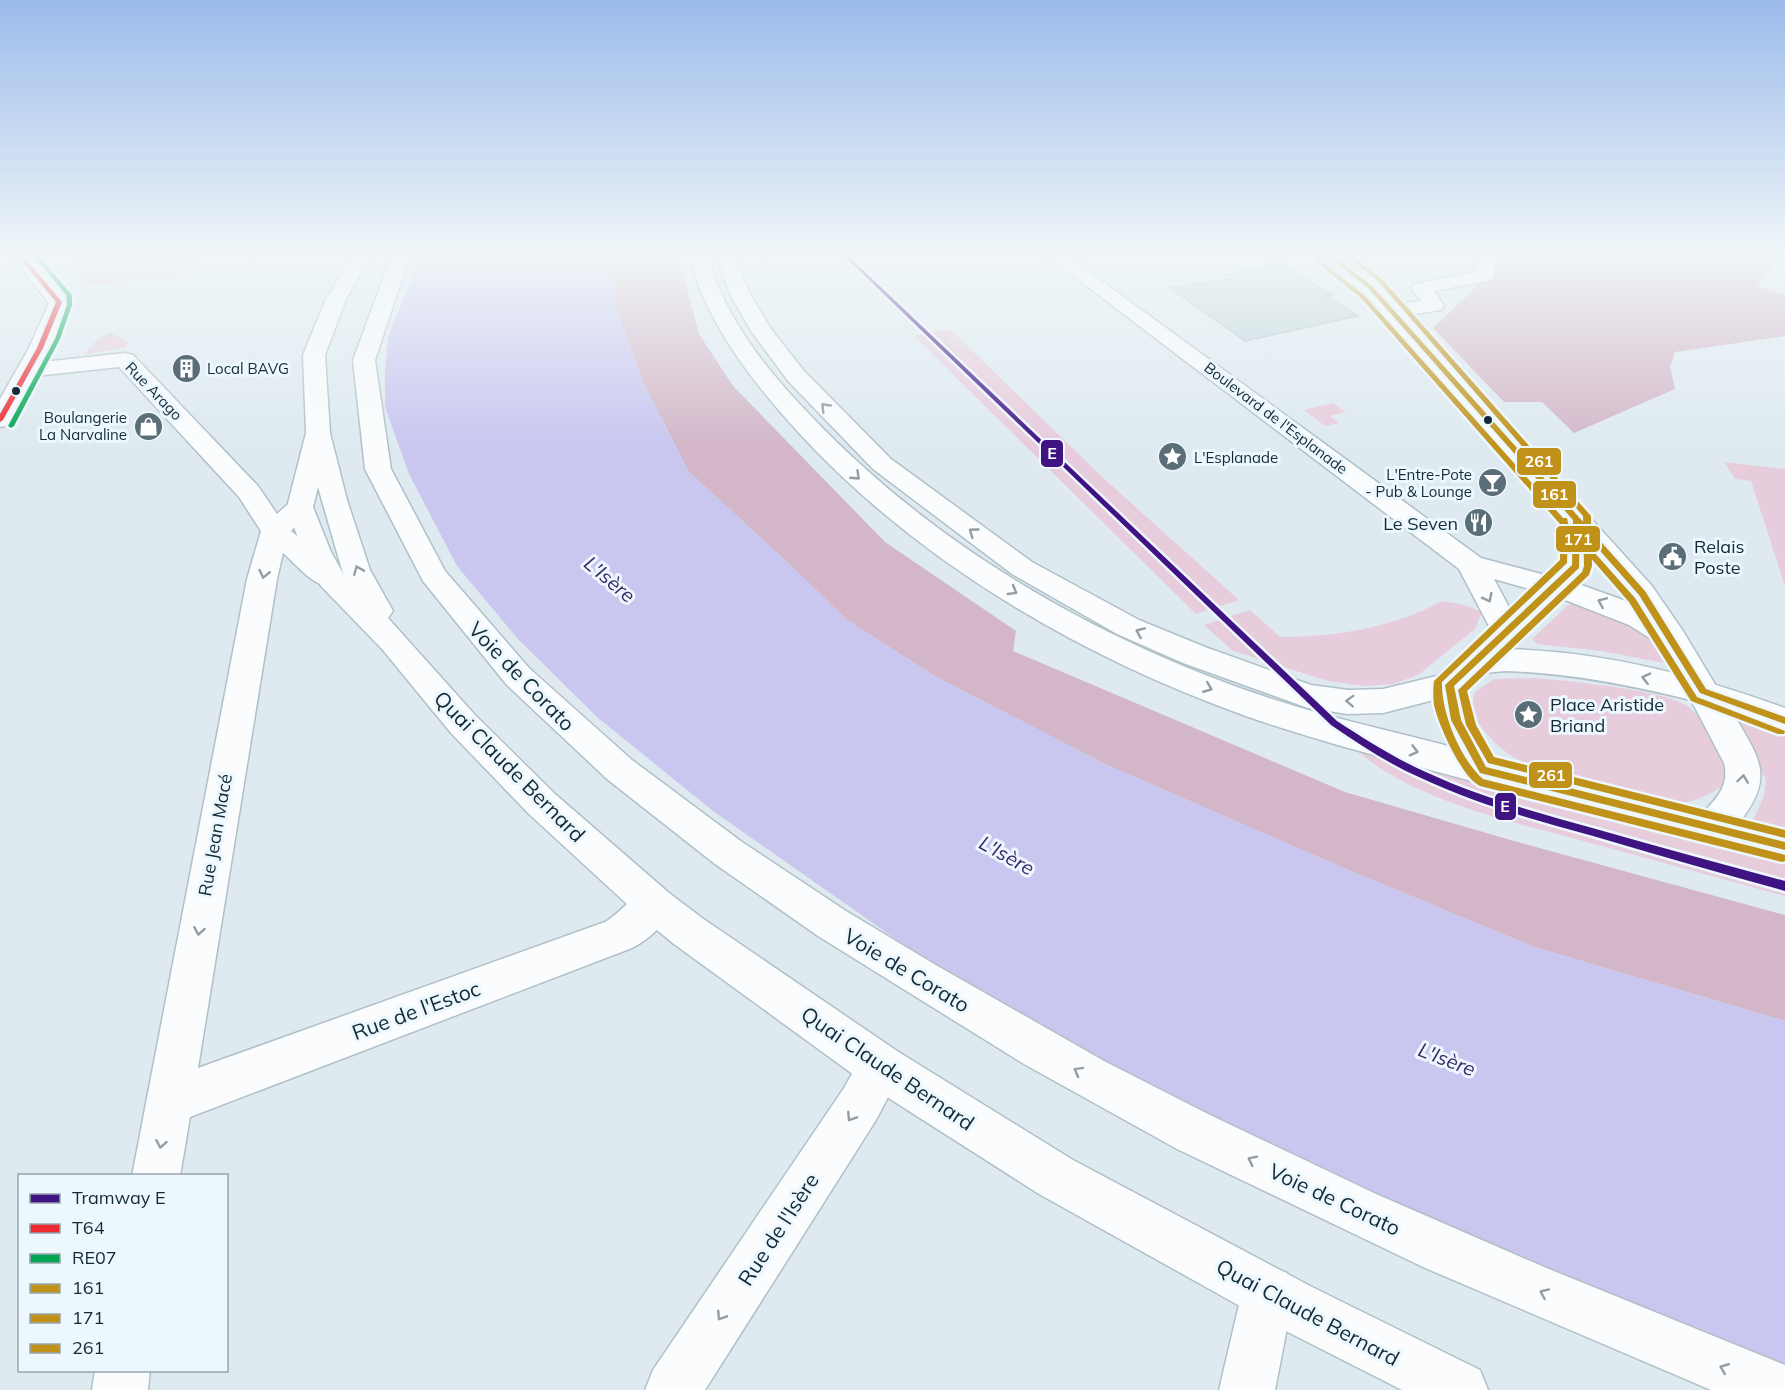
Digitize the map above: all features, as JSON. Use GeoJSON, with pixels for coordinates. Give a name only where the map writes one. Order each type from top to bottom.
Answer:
{"type":"FeatureCollection","features":[{"type":"Feature","properties":{"kind":"main road"},"geometry":{"type":"LineString","coordinates":[[0,420],[54,317]]}},
{"type":"Feature","properties":{"kind":"main road"},"geometry":{"type":"LineString","coordinates":[[329,317],[314,355],[318,433],[279,502],[342,519]]}},
{"type":"Feature","properties":{"kind":"main road","name":"Voie de Corato"},"geometry":{"type":"LineString","coordinates":[[372,317],[364,345],[362,395],[369,438],[387,496],[398,518],[443,589],[509,667],[591,746],[640,786],[754,871],[843,931],[1014,1035],[1115,1091],[1225,1147],[1423,1239],[1561,1301],[1778,1390]]}},
{"type":"Feature","properties":{"kind":"main road"},"geometry":{"type":"LineString","coordinates":[[724,317],[735,337],[767,382],[810,432],[871,488],[924,531],[987,576],[1057,616],[1154,666],[1225,695],[1290,716],[1484,770],[1785,846]]}},
{"type":"Feature","properties":{"kind":"main road"},"geometry":{"type":"LineString","coordinates":[[754,317],[796,376],[882,464],[1022,568],[1128,627],[1194,655],[1308,696],[1348,702],[1383,701],[1449,685],[1576,566],[1576,520]]}},
{"type":"Feature","properties":{"kind":"main road","name":"Boulevard de l'Esplanade"},"geometry":{"type":"LineString","coordinates":[[1138,317],[1471,564]]}},
{"type":"Feature","properties":{"kind":"main road"},"geometry":{"type":"LineString","coordinates":[[1397,317],[1642,593],[1672,638],[1744,765],[1745,780],[1741,791],[1713,828]]}},
{"type":"Feature","properties":{"kind":"main road","name":"Rue Arago"},"geometry":{"type":"LineString","coordinates":[[27,370],[125,360],[279,502],[331,579]]}},
{"type":"Feature","properties":{"kind":"main road","name":"Quai Claude Bernard"},"geometry":{"type":"LineString","coordinates":[[318,433],[334,500],[342,519],[356,570],[393,641]]}},
{"type":"Feature","properties":{"kind":"main road","name":"Rue Jean Macé"},"geometry":{"type":"LineString","coordinates":[[156,1174],[243,678],[279,502]]}},
{"type":"Feature","properties":{"kind":"main road"},"geometry":{"type":"LineString","coordinates":[[1471,564],[1582,594],[1640,618],[1672,638]]}},
{"type":"Feature","properties":{"kind":"main road"},"geometry":{"type":"LineString","coordinates":[[1471,564],[1507,631]]}},
{"type":"Feature","properties":{"kind":"main road","name":"Quai Claude Bernard"},"geometry":{"type":"LineString","coordinates":[[331,579],[393,641],[463,724],[542,804],[655,905],[698,938],[881,1067],[1056,1177],[1268,1292],[1460,1390]]}},
{"type":"Feature","properties":{"kind":"main road"},"geometry":{"type":"LineString","coordinates":[[1474,663],[1506,660],[1539,661],[1618,671],[1703,692],[1785,720]]}},
{"type":"Feature","properties":{"kind":"main road"},"geometry":{"type":"LineString","coordinates":[[1449,685],[1450,703],[1458,727],[1484,770]]}},
{"type":"Feature","properties":{"kind":"main road","name":"Rue de l'Estoc"},"geometry":{"type":"LineString","coordinates":[[168,1102],[618,935],[628,930],[655,905]]}},
{"type":"Feature","properties":{"kind":"main road","name":"Rue de l'Isère"},"geometry":{"type":"LineString","coordinates":[[673,1390],[860,1104],[881,1067]]}},
{"type":"Feature","properties":{"kind":"main road"},"geometry":{"type":"LineString","coordinates":[[1247,1390],[1268,1292]]}},
{"type":"Feature","properties":{"kind":"main road"},"geometry":{"type":"LineString","coordinates":[[120,1390],[123,1372]]}},
{"type":"Feature","properties":{"kind":"shaded area"},"geometry":{"type":"Polygon","coordinates":[[[620,317],[694,317],[699,334],[733,386],[885,542],[1016,631],[1013,651],[1345,792],[1785,915],[1785,1021],[1534,947],[1341,867],[1107,765],[936,677],[847,620],[688,471],[642,380],[620,317]]]}},
{"type":"Feature","properties":{"kind":"shaded area"},"geometry":{"type":"Polygon","coordinates":[[[1445,317],[1785,317],[1785,336],[1675,352],[1670,367],[1675,389],[1574,433],[1542,402],[1504,402],[1433,328],[1445,317]]]}},
{"type":"Feature","properties":{"kind":"shaded area"},"geometry":{"type":"Polygon","coordinates":[[[950,329],[1100,475],[1239,600],[1196,614],[914,336],[950,329]]]}},
{"type":"Feature","properties":{"kind":"shaded area"},"geometry":{"type":"Polygon","coordinates":[[[110,333],[128,343],[126,347],[83,355],[98,339],[110,333]]]}},
{"type":"Feature","properties":{"kind":"shaded area"},"geometry":{"type":"Polygon","coordinates":[[[1333,403],[1346,412],[1330,416],[1339,423],[1325,426],[1304,410],[1333,403]]]}},
{"type":"Feature","properties":{"kind":"shaded area"},"geometry":{"type":"Polygon","coordinates":[[[1724,462],[1785,469],[1785,586],[1751,481],[1735,479],[1724,462]]]}},
{"type":"Feature","properties":{"kind":"shaded area"},"geometry":{"type":"Polygon","coordinates":[[[1442,601],[1465,605],[1482,612],[1475,629],[1418,675],[1393,684],[1364,686],[1328,681],[1233,651],[1204,625],[1250,610],[1280,637],[1343,633],[1403,618],[1442,601]]]}},
{"type":"Feature","properties":{"kind":"shaded area"},"geometry":{"type":"Polygon","coordinates":[[[1576,601],[1615,613],[1656,639],[1671,662],[1670,664],[1601,651],[1537,644],[1532,639],[1568,605],[1576,601]]]}},
{"type":"Feature","properties":{"kind":"shaded area"},"geometry":{"type":"Polygon","coordinates":[[[1533,678],[1639,691],[1679,702],[1690,708],[1707,727],[1720,752],[1724,769],[1723,786],[1692,801],[1664,802],[1548,772],[1513,757],[1483,730],[1471,710],[1475,692],[1494,679],[1533,678]]]}},
{"type":"Feature","properties":{"kind":"shaded area"},"geometry":{"type":"Polygon","coordinates":[[[1734,719],[1785,735],[1785,831],[1752,823],[1764,796],[1766,779],[1734,719]]]}},
{"type":"Feature","properties":{"kind":"shaded area"},"geometry":{"type":"Polygon","coordinates":[[[1353,747],[1785,864],[1785,896],[1462,806],[1431,795],[1403,781],[1376,765],[1353,747]]]}},
{"type":"Feature","properties":{"kind":"water","name":"L'Isère"},"geometry":{"type":"Polygon","coordinates":[[[396,317],[620,317],[642,380],[688,471],[847,620],[936,677],[1107,765],[1341,867],[1534,947],[1785,1021],[1785,1369],[1547,1275],[1027,1031],[713,811],[597,717],[518,639],[457,566],[409,474],[385,407],[388,337],[396,317]]]}},
{"type":"Feature","properties":{"kind":"building"},"geometry":{"type":"Polygon","coordinates":[[[1211,317],[1354,317],[1245,341],[1211,317]]]}},
{"type":"Feature","properties":{"kind":"tram line","name":"E"},"geometry":{"type":"LineString","coordinates":[[910,317],[1334,723],[1364,743],[1424,776],[1487,801],[1785,886]]}},
{"type":"Feature","properties":{"kind":"tram line"},"geometry":{"type":"LineString","coordinates":[[944,338],[969,373]]}},
{"type":"Feature","properties":{"kind":"transit line","name":"T64"},"geometry":{"type":"LineString","coordinates":[[0,420],[40,348],[53,317]]}},
{"type":"Feature","properties":{"kind":"transit line","name":"RE07"},"geometry":{"type":"LineString","coordinates":[[11,426],[58,339],[66,317]]}},
{"type":"Feature","properties":{"kind":"transit line","name":"171"},"geometry":{"type":"LineString","coordinates":[[1381,317],[1632,600],[1694,699],[1781,732]]}},
{"type":"Feature","properties":{"kind":"transit line","name":"161"},"geometry":{"type":"LineString","coordinates":[[1397,317],[1642,593],[1703,691],[1785,721]]}},
{"type":"Feature","properties":{"kind":"transit line","name":"261"},"geometry":{"type":"LineString","coordinates":[[1412,317],[1587,516],[1588,566],[1586,573],[1462,690],[1471,725],[1491,760],[1785,834]]}},
{"type":"Feature","properties":{"kind":"transit line","name":"171"},"geometry":{"type":"LineString","coordinates":[[1564,520],[1564,561],[1438,681],[1437,693],[1442,718],[1453,743],[1473,776],[1480,782],[1782,858]]}},
{"type":"Feature","properties":{"kind":"transit line","name":"161"},"geometry":{"type":"LineString","coordinates":[[1576,520],[1576,566],[1449,685],[1456,720],[1483,770],[1785,846]]}},
{"type":"Feature","properties":{"kind":"place","name":"Local BAVG"},"geometry":{"type":"Point","coordinates":[186,368]}},
{"type":"Feature","properties":{"kind":"place","name":"Boulangerie La Narvaline"},"geometry":{"type":"Point","coordinates":[148,426]}},
{"type":"Feature","properties":{"kind":"place","name":"L'Esplanade"},"geometry":{"type":"Point","coordinates":[1173,457]}},
{"type":"Feature","properties":{"kind":"place","name":"L'Entre-Pote - Pub & Lounge"},"geometry":{"type":"Point","coordinates":[1493,483]}},
{"type":"Feature","properties":{"kind":"place","name":"Le Seven"},"geometry":{"type":"Point","coordinates":[1479,523]}},
{"type":"Feature","properties":{"kind":"place","name":"Relais Poste"},"geometry":{"type":"Point","coordinates":[1673,556]}},
{"type":"Feature","properties":{"kind":"place","name":"Place Aristide Briand"},"geometry":{"type":"Point","coordinates":[1529,714]}}]}
